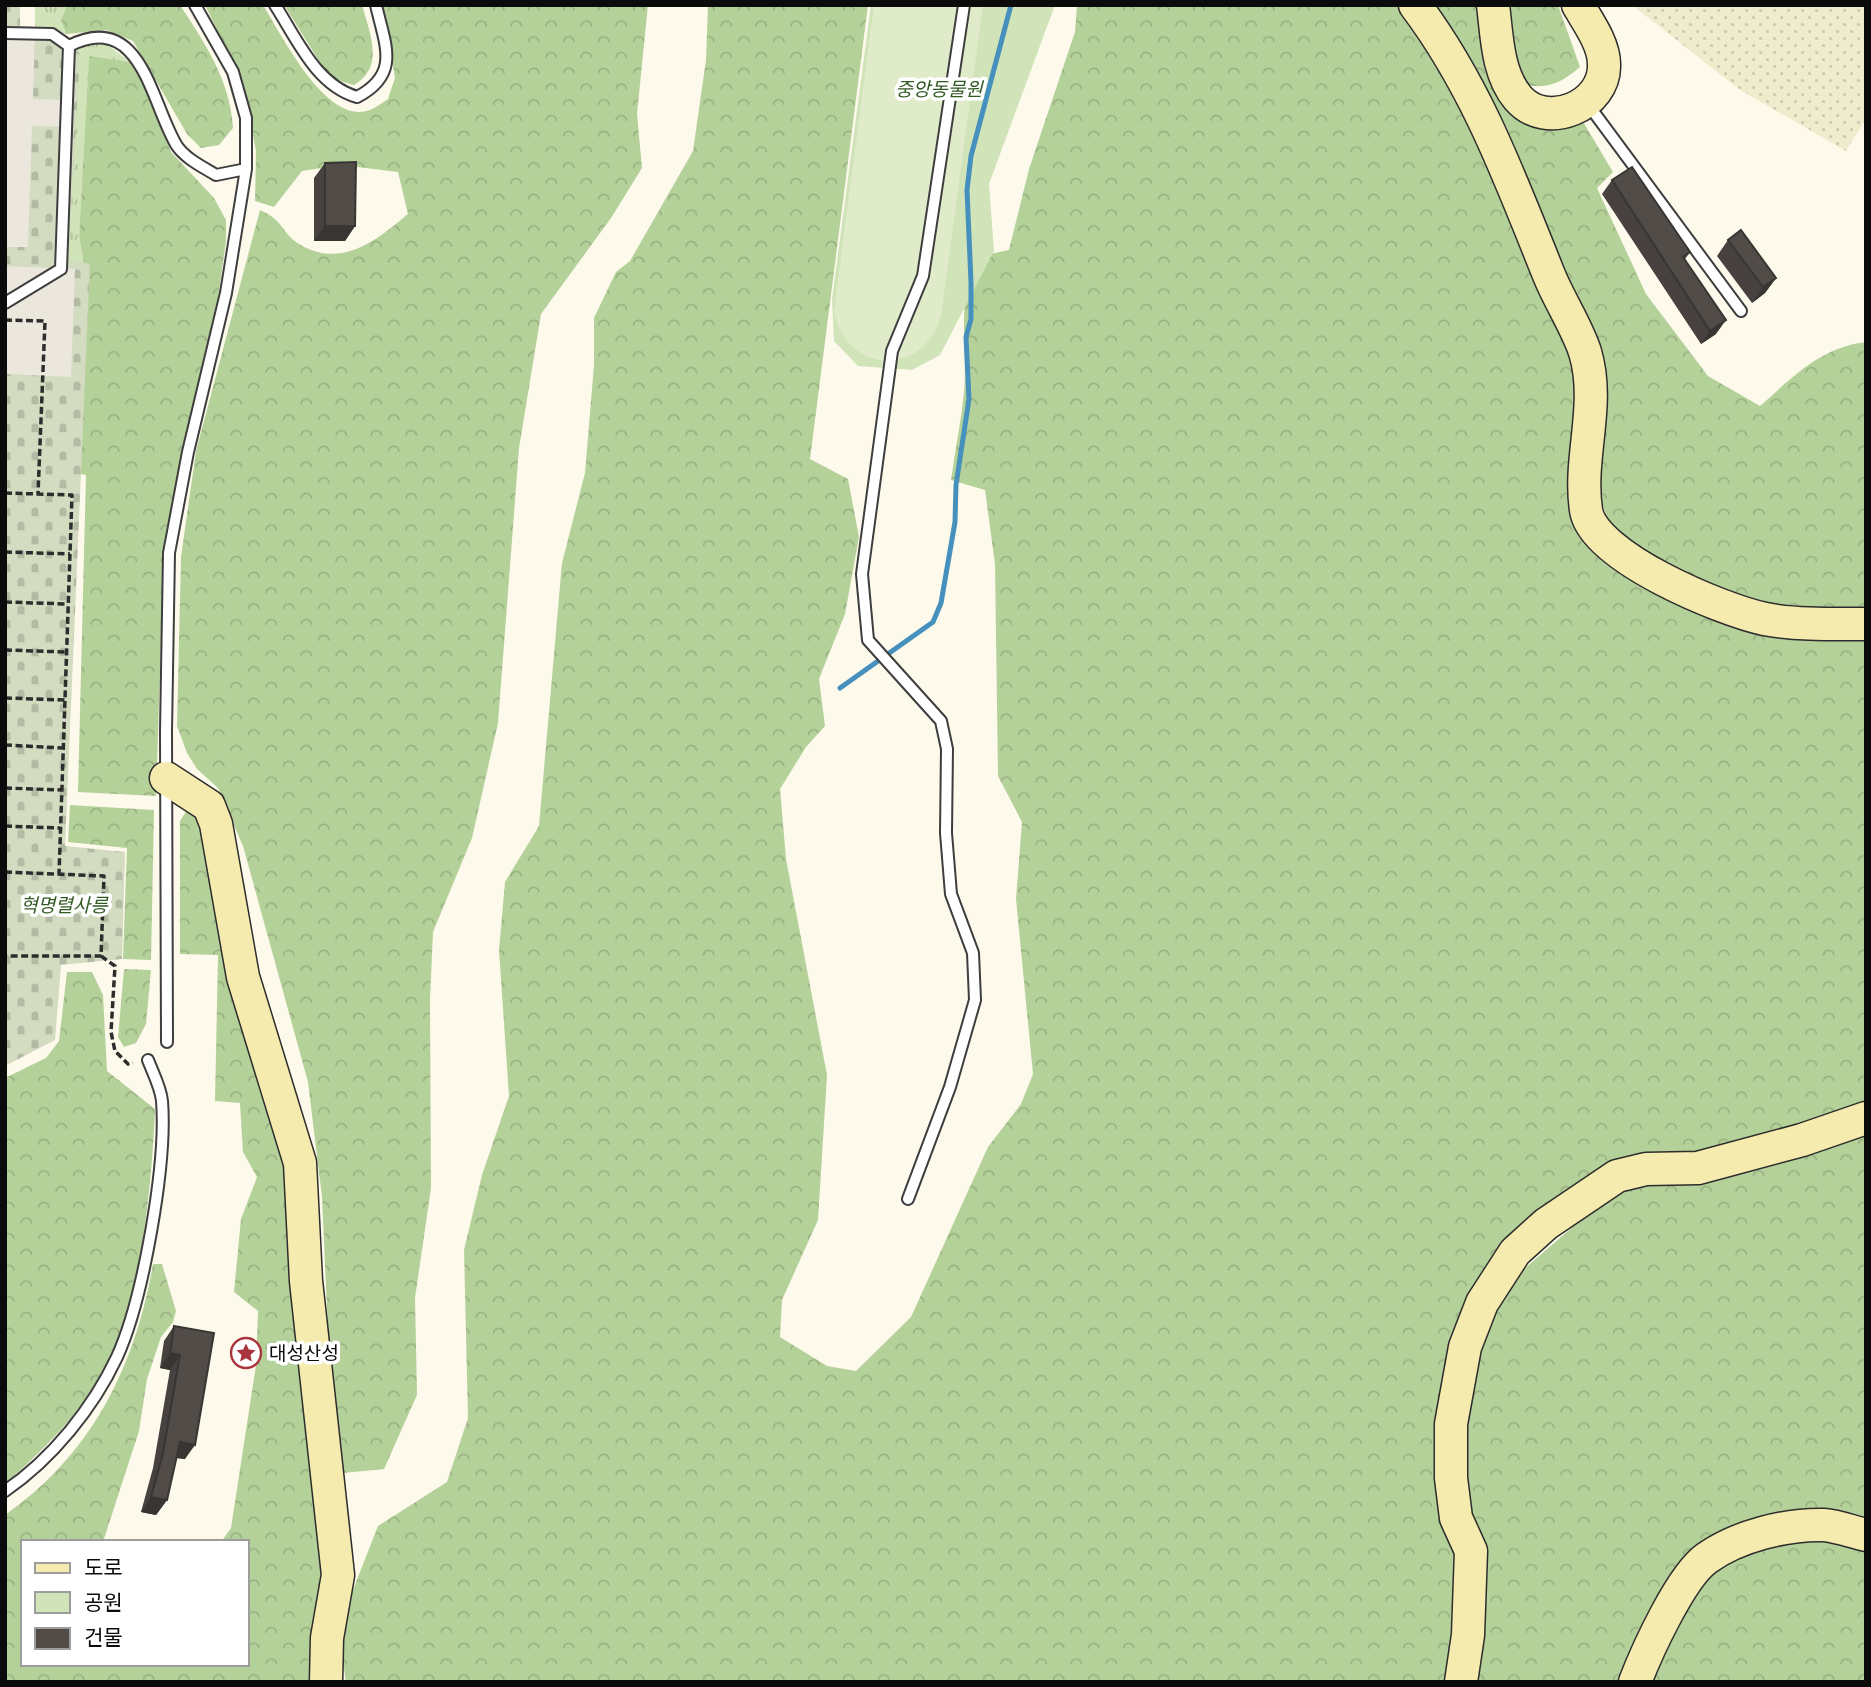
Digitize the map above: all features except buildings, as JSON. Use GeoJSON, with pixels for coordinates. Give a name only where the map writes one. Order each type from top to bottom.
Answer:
{"type":"FeatureCollection","features":[{"type":"Feature","properties":{"kind":"street"},"geometry":{"type":"LineString","coordinates":[[1415,5],[1482,114],[1500,152],[1550,279],[1585,352],[1591,402],[1584,488],[1591,528],[1619,554],[1713,603],[1766,619],[1866,624]]}},
{"type":"Feature","properties":{"kind":"street"},"geometry":{"type":"LineString","coordinates":[[1493,5],[1500,63],[1518,98],[1539,113],[1562,112],[1587,103],[1603,83],[1605,62],[1578,5]]}},
{"type":"Feature","properties":{"kind":"street"},"geometry":{"type":"LineString","coordinates":[[166,778],[209,806],[216,824],[243,977],[300,1163],[306,1281],[338,1575],[327,1638],[326,1682]]}},
{"type":"Feature","properties":{"kind":"street"},"geometry":{"type":"LineString","coordinates":[[1461,1682],[1468,1635],[1471,1552],[1456,1518],[1451,1478],[1451,1424],[1465,1347],[1478,1314],[1516,1252],[1546,1224],[1616,1177],[1646,1169],[1698,1168],[1802,1140],[1866,1118]]}},
{"type":"Feature","properties":{"kind":"street"},"geometry":{"type":"LineString","coordinates":[[1635,1682],[1647,1653],[1689,1577],[1706,1558],[1749,1537],[1778,1531],[1824,1525],[1866,1535]]}},
{"type":"Feature","properties":{"kind":"lane"},"geometry":{"type":"LineString","coordinates":[[167,1042],[169,553],[188,452],[226,293],[246,169],[246,118],[233,72],[195,5]]}},
{"type":"Feature","properties":{"kind":"lane"},"geometry":{"type":"LineString","coordinates":[[275,5],[321,76],[341,92],[357,97],[373,88],[383,76],[388,59],[376,5]]}},
{"type":"Feature","properties":{"kind":"lane"},"geometry":{"type":"LineString","coordinates":[[908,1199],[950,1087],[975,1000],[973,953],[951,894],[946,833],[947,749],[941,721],[868,640],[862,574],[892,351],[923,276],[964,5]]}},
{"type":"Feature","properties":{"kind":"lane"},"geometry":{"type":"LineString","coordinates":[[5,33],[52,34],[69,46]]}},
{"type":"Feature","properties":{"kind":"lane"},"geometry":{"type":"LineString","coordinates":[[69,46],[85,38],[111,40],[129,50],[144,69],[178,147],[195,162],[216,174],[246,169]]}},
{"type":"Feature","properties":{"kind":"lane"},"geometry":{"type":"LineString","coordinates":[[5,303],[61,269],[69,46]]}},
{"type":"Feature","properties":{"kind":"lane"},"geometry":{"type":"LineString","coordinates":[[1587,103],[1741,311]]}},
{"type":"Feature","properties":{"kind":"lane"},"geometry":{"type":"LineString","coordinates":[[5,1491],[55,1449],[91,1402],[117,1356],[141,1279],[160,1171],[162,1098],[148,1060]]}},
{"type":"Feature","properties":{"kind":"path"},"geometry":{"type":"LineString","coordinates":[[5,320],[45,321],[38,494]]}},
{"type":"Feature","properties":{"kind":"path"},"geometry":{"type":"LineString","coordinates":[[5,493],[72,495],[59,874]]}},
{"type":"Feature","properties":{"kind":"path"},"geometry":{"type":"LineString","coordinates":[[5,552],[70,554]]}},
{"type":"Feature","properties":{"kind":"path"},"geometry":{"type":"LineString","coordinates":[[5,602],[68,604]]}},
{"type":"Feature","properties":{"kind":"path"},"geometry":{"type":"LineString","coordinates":[[5,650],[66,652]]}},
{"type":"Feature","properties":{"kind":"path"},"geometry":{"type":"LineString","coordinates":[[5,698],[65,700]]}},
{"type":"Feature","properties":{"kind":"path"},"geometry":{"type":"LineString","coordinates":[[5,745],[63,748]]}},
{"type":"Feature","properties":{"kind":"path"},"geometry":{"type":"LineString","coordinates":[[5,788],[61,790]]}},
{"type":"Feature","properties":{"kind":"path"},"geometry":{"type":"LineString","coordinates":[[5,826],[60,828]]}},
{"type":"Feature","properties":{"kind":"path"},"geometry":{"type":"LineString","coordinates":[[5,872],[104,876],[101,956]]}},
{"type":"Feature","properties":{"kind":"path"},"geometry":{"type":"LineString","coordinates":[[5,956],[101,956],[115,966],[111,1032],[114,1051],[128,1064],[148,1060]]}},
{"type":"Feature","properties":{"kind":"shaded area"},"geometry":{"type":"Polygon","coordinates":[[[1632,5],[1866,5],[1866,119],[1846,151],[1740,90],[1632,5]]]}},
{"type":"Feature","properties":{"kind":"shaded area"},"geometry":{"type":"Polygon","coordinates":[[[5,26],[35,27],[33,99],[62,100],[61,127],[32,126],[28,247],[5,247],[5,26]]]}},
{"type":"Feature","properties":{"kind":"shaded area"},"geometry":{"type":"Polygon","coordinates":[[[5,266],[75,269],[71,377],[5,374],[5,266]]]}},
{"type":"Feature","properties":{"kind":"green space","name":"혁명렬사릉"},"geometry":{"type":"Polygon","coordinates":[[[5,5],[20,5],[20,26],[57,29],[80,54],[68,262],[90,263],[65,846],[125,852],[122,959],[61,965],[55,1040],[5,1066],[5,5]]]}},
{"type":"Feature","properties":{"kind":"green space"},"geometry":{"type":"Polygon","coordinates":[[[35,5],[67,5],[61,20],[66,34],[35,27],[35,5]]]}},
{"type":"Feature","properties":{"kind":"green space"},"geometry":{"type":"Polygon","coordinates":[[[67,5],[180,5],[215,64],[227,94],[233,128],[219,145],[201,148],[187,134],[133,41],[106,30],[66,34],[61,20],[67,5]]]}},
{"type":"Feature","properties":{"kind":"green space"},"geometry":{"type":"Polygon","coordinates":[[[205,5],[263,5],[291,52],[316,86],[344,109],[363,112],[388,99],[395,78],[383,5],[648,5],[637,114],[642,168],[611,218],[541,314],[519,448],[498,723],[472,838],[433,932],[430,1000],[431,1188],[415,1298],[417,1395],[384,1469],[343,1473],[331,1398],[322,1197],[308,1082],[243,846],[218,788],[197,769],[187,753],[177,726],[181,557],[196,451],[260,210],[274,218],[296,242],[327,254],[356,249],[383,234],[408,214],[398,172],[341,165],[302,171],[274,207],[255,201],[256,151],[243,84],[205,5]]]}},
{"type":"Feature","properties":{"kind":"green space"},"geometry":{"type":"Polygon","coordinates":[[[284,5],[362,5],[373,49],[369,69],[364,78],[354,85],[336,80],[319,61],[284,5]]]}},
{"type":"Feature","properties":{"kind":"green space"},"geometry":{"type":"Polygon","coordinates":[[[708,5],[868,5],[810,459],[848,479],[859,537],[845,614],[819,679],[825,726],[806,747],[780,789],[786,859],[827,1075],[818,1220],[782,1300],[780,1337],[827,1366],[856,1371],[911,1317],[988,1147],[1021,1104],[1033,1074],[1016,899],[1022,822],[998,776],[995,564],[985,490],[951,480],[964,393],[964,308],[970,275],[976,257],[1009,250],[1029,169],[1075,32],[1077,5],[1404,5],[1424,32],[1569,335],[1611,563],[1866,633],[1866,1111],[1665,1161],[1531,1226],[1450,1357],[1462,1565],[1450,1682],[346,1682],[338,1628],[378,1526],[447,1482],[468,1418],[464,1250],[482,1175],[509,1096],[499,950],[505,882],[539,826],[562,563],[585,473],[594,365],[594,318],[616,272],[630,261],[693,151],[706,60],[708,5]]]}},
{"type":"Feature","properties":{"kind":"green space","name":"중앙동물원"},"geometry":{"type":"Polygon","coordinates":[[[871,5],[1055,5],[989,184],[994,251],[940,355],[912,370],[858,366],[834,341],[832,299],[871,5]]]}},
{"type":"Feature","properties":{"kind":"green space","name":"중앙동물원"},"geometry":{"type":"Polygon","coordinates":[[[874,5],[983,5],[941,316],[932,336],[918,350],[902,358],[885,361],[868,357],[853,347],[841,331],[834,310],[874,5]]]}},
{"type":"Feature","properties":{"kind":"green space"},"geometry":{"type":"Polygon","coordinates":[[[1428,5],[1484,5],[1498,82],[1582,120],[1613,172],[1597,188],[1646,294],[1708,376],[1760,406],[1796,374],[1821,357],[1850,345],[1866,342],[1866,610],[1768,609],[1716,597],[1623,545],[1612,529],[1601,501],[1585,319],[1519,161],[1428,5]]]}},
{"type":"Feature","properties":{"kind":"green space"},"geometry":{"type":"Polygon","coordinates":[[[1506,5],[1558,5],[1580,67],[1566,78],[1545,86],[1520,84],[1506,5]]]}},
{"type":"Feature","properties":{"kind":"green space"},"geometry":{"type":"Polygon","coordinates":[[[93,42],[107,44],[130,62],[89,57],[79,236],[85,269],[65,269],[73,56],[78,49],[93,42]]]}},
{"type":"Feature","properties":{"kind":"green space"},"geometry":{"type":"Polygon","coordinates":[[[89,56],[130,62],[141,76],[171,152],[214,198],[226,220],[226,241],[218,298],[183,448],[164,549],[156,796],[78,792],[86,475],[79,474],[85,269],[79,236],[89,56]]]}},
{"type":"Feature","properties":{"kind":"green space"},"geometry":{"type":"Polygon","coordinates":[[[70,805],[154,810],[151,960],[123,959],[127,848],[68,842],[70,805]]]}},
{"type":"Feature","properties":{"kind":"green space"},"geometry":{"type":"Polygon","coordinates":[[[198,807],[291,1156],[330,1562],[315,1682],[5,1682],[5,1515],[36,1491],[62,1465],[105,1405],[135,1338],[153,1264],[162,1264],[176,1311],[173,1322],[161,1337],[147,1379],[139,1431],[104,1540],[21,1540],[21,1666],[248,1666],[248,1540],[222,1540],[231,1528],[256,1365],[258,1311],[234,1292],[241,1219],[257,1177],[243,1152],[240,1103],[215,1101],[218,955],[180,954],[180,821],[187,810],[198,807]]]}},
{"type":"Feature","properties":{"kind":"green space"},"geometry":{"type":"Polygon","coordinates":[[[124,969],[151,970],[146,1024],[136,1043],[124,1047],[118,1037],[124,969]]]}},
{"type":"Feature","properties":{"kind":"green space"},"geometry":{"type":"Polygon","coordinates":[[[67,972],[92,972],[103,995],[107,1071],[155,1109],[148,1201],[131,1296],[113,1352],[80,1407],[37,1455],[5,1484],[5,1078],[46,1058],[59,1041],[67,972]]]}},
{"type":"Feature","properties":{"kind":"green space"},"geometry":{"type":"Polygon","coordinates":[[[1866,1131],[1866,1525],[1709,1546],[1626,1682],[1471,1682],[1462,1471],[1469,1369],[1492,1315],[1516,1276],[1605,1199],[1642,1184],[1704,1177],[1833,1147],[1866,1131]]]}},
{"type":"Feature","properties":{"kind":"green space"},"geometry":{"type":"Polygon","coordinates":[[[1840,1538],[1866,1543],[1866,1682],[1645,1682],[1688,1602],[1716,1568],[1734,1555],[1754,1546],[1785,1541],[1840,1538]]]}},
{"type":"Feature","properties":{"kind":"waterway"},"geometry":{"type":"LineString","coordinates":[[840,688],[933,622],[941,603],[955,522],[956,485],[969,399],[966,337],[971,319],[971,282],[967,190],[971,156],[1011,5]]}},
{"type":"Feature","properties":{"kind":"place","name":"대성산성"},"geometry":{"type":"Point","coordinates":[246,1353]}}]}
